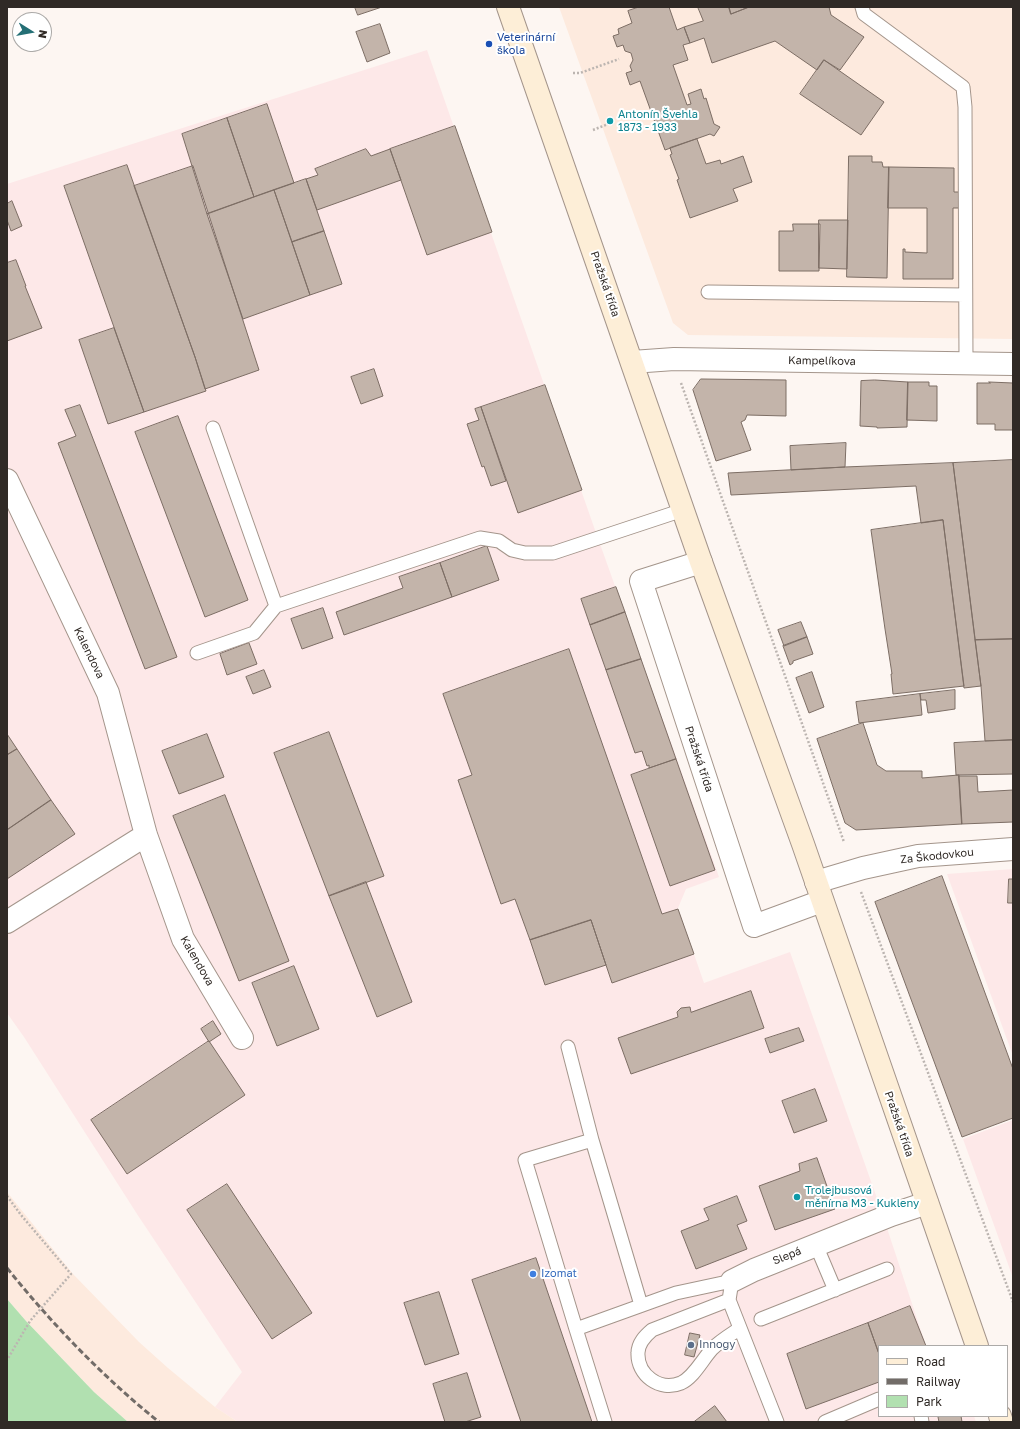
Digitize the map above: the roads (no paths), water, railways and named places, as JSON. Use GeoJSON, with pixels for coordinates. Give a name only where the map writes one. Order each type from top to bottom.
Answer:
{"type":"FeatureCollection","features":[{"type":"Feature","properties":{"kind":"street","name":"Pražská třída"},"geometry":{"type":"LineString","coordinates":[[508,7],[701,562],[819,892],[977,1345]]}},
{"type":"Feature","properties":{"kind":"street","name":"Kampelíkova"},"geometry":{"type":"LineString","coordinates":[[632,362],[674,359],[1013,364]]}},
{"type":"Feature","properties":{"kind":"street","name":"Kalendova"},"geometry":{"type":"LineString","coordinates":[[7,480],[108,693],[146,835],[183,939],[242,1038]]}},
{"type":"Feature","properties":{"kind":"street","name":"Pražská třída"},"geometry":{"type":"LineString","coordinates":[[701,562],[641,581],[754,926],[819,892]]}},
{"type":"Feature","properties":{"kind":"street"},"geometry":{"type":"LineString","coordinates":[[7,922],[146,835]]}},
{"type":"Feature","properties":{"kind":"street","name":"Za Škodovkou"},"geometry":{"type":"LineString","coordinates":[[819,892],[854,870],[911,857],[1013,849]]}},
{"type":"Feature","properties":{"kind":"street","name":"Slepá"},"geometry":{"type":"LineString","coordinates":[[730,1290],[754,1270],[927,1203]]}},
{"type":"Feature","properties":{"kind":"lane"},"geometry":{"type":"LineString","coordinates":[[862,7],[864,14],[963,87],[965,107],[966,363]]}},
{"type":"Feature","properties":{"kind":"lane"},"geometry":{"type":"LineString","coordinates":[[708,292],[965,295]]}},
{"type":"Feature","properties":{"kind":"lane"},"geometry":{"type":"LineString","coordinates":[[214,428],[276,606]]}},
{"type":"Feature","properties":{"kind":"lane"},"geometry":{"type":"LineString","coordinates":[[197,653],[254,633],[276,606],[480,538],[499,542],[512,550],[525,553],[553,553],[683,510]]}},
{"type":"Feature","properties":{"kind":"lane"},"geometry":{"type":"LineString","coordinates":[[568,1046],[592,1140],[642,1305]]}},
{"type":"Feature","properties":{"kind":"lane"},"geometry":{"type":"LineString","coordinates":[[592,1140],[525,1160],[605,1422]]}},
{"type":"Feature","properties":{"kind":"lane"},"geometry":{"type":"LineString","coordinates":[[816,1245],[835,1290]]}},
{"type":"Feature","properties":{"kind":"lane"},"geometry":{"type":"LineString","coordinates":[[761,1319],[887,1269]]}},
{"type":"Feature","properties":{"kind":"lane"},"geometry":{"type":"LineString","coordinates":[[576,1329],[676,1293],[730,1290]]}},
{"type":"Feature","properties":{"kind":"lane"},"geometry":{"type":"LineString","coordinates":[[730,1290],[652,1330],[644,1336],[638,1353],[644,1372],[649,1378],[665,1386],[680,1383],[687,1378],[713,1348],[739,1329]]}},
{"type":"Feature","properties":{"kind":"lane"},"geometry":{"type":"LineString","coordinates":[[730,1290],[739,1329],[777,1422]]}},
{"type":"Feature","properties":{"kind":"lane"},"geometry":{"type":"LineString","coordinates":[[825,1422],[878,1399]]}},
{"type":"Feature","properties":{"kind":"railway"},"geometry":{"type":"LineString","coordinates":[[7,1268],[24,1289],[79,1349],[118,1387],[159,1422]]}},
{"type":"Feature","properties":{"kind":"place","name":"Veterinární škola"},"geometry":{"type":"Point","coordinates":[489,44]}},
{"type":"Feature","properties":{"kind":"place","name":"Antonín Švehla 1873 - 1933"},"geometry":{"type":"Point","coordinates":[610,121]}},
{"type":"Feature","properties":{"kind":"place","name":"Trolejbusová měnírna M3 - Kukleny"},"geometry":{"type":"Point","coordinates":[797,1197]}},
{"type":"Feature","properties":{"kind":"place","name":"Izomat"},"geometry":{"type":"Point","coordinates":[533,1274]}},
{"type":"Feature","properties":{"kind":"place","name":"Innogy"},"geometry":{"type":"Point","coordinates":[691,1345]}}]}
